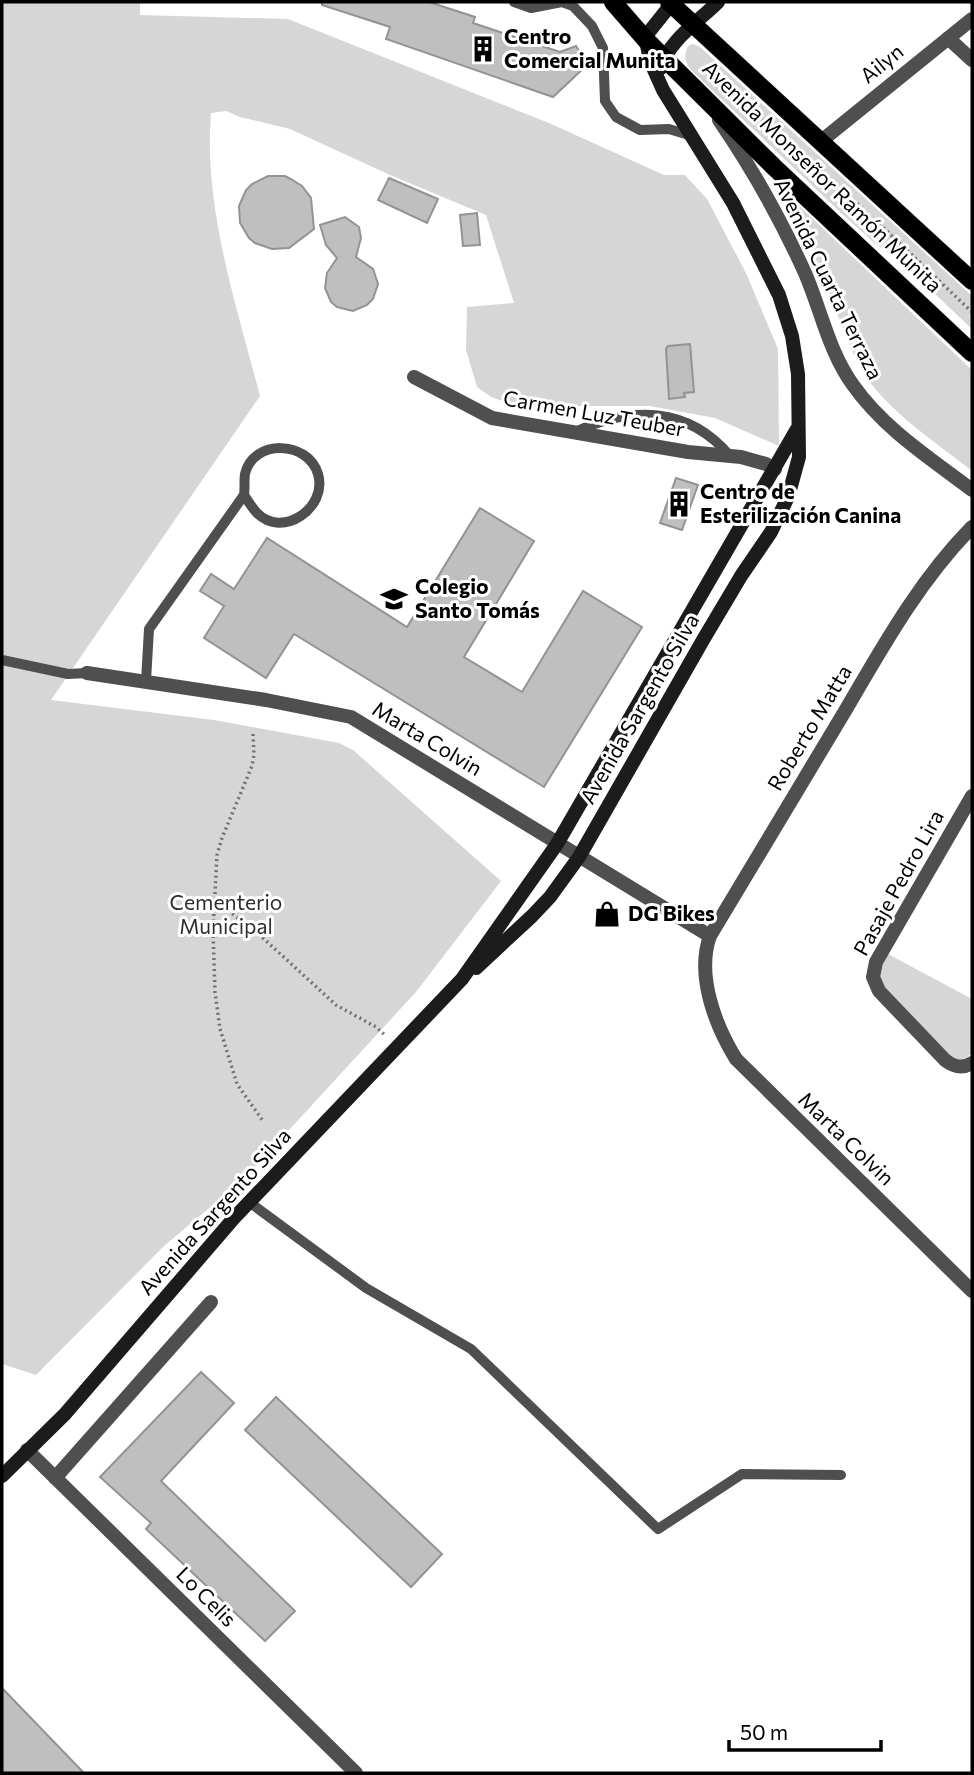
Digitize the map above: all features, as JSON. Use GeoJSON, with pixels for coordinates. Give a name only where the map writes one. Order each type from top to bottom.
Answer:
{"type":"FeatureCollection","features":[{"type":"Feature","properties":{"kind":"main road","name":"Avenida Monseñor Ramón Munita"},"geometry":{"type":"LineString","coordinates":[[613,2],[646,40],[774,167],[972,353]]}},
{"type":"Feature","properties":{"kind":"main road","name":"Avenida Monseñor Ramón Munita"},"geometry":{"type":"LineString","coordinates":[[671,2],[972,281]]}},
{"type":"Feature","properties":{"kind":"main road"},"geometry":{"type":"LineString","coordinates":[[646,40],[653,24],[671,2]]}},
{"type":"Feature","properties":{"kind":"main road"},"geometry":{"type":"LineString","coordinates":[[667,96],[661,73],[664,57],[718,2]]}},
{"type":"Feature","properties":{"kind":"main road","name":"Avenida Sargento Silva"},"geometry":{"type":"LineString","coordinates":[[2,1476],[65,1414],[249,1202],[462,979],[490,957],[550,897],[579,857],[741,576],[771,533],[788,496],[797,467],[799,449],[798,374],[788,319],[761,256],[738,212],[667,96],[650,61],[646,40]]}},
{"type":"Feature","properties":{"kind":"main road","name":"Avenida Sargento Silva"},"geometry":{"type":"LineString","coordinates":[[462,979],[557,844],[797,429]]}},
{"type":"Feature","properties":{"kind":"street","name":"Ailyn"},"geometry":{"type":"LineString","coordinates":[[820,142],[972,19]]}},
{"type":"Feature","properties":{"kind":"street"},"geometry":{"type":"LineString","coordinates":[[948,38],[972,60]]}},
{"type":"Feature","properties":{"kind":"street","name":"Avenida Cuarta Terraza"},"geometry":{"type":"LineString","coordinates":[[700,93],[743,156],[769,201],[804,272],[834,350],[851,382],[887,424],[972,490]]}},
{"type":"Feature","properties":{"kind":"street","name":"Carmen Luz Teuber"},"geometry":{"type":"LineString","coordinates":[[414,377],[492,418],[688,452],[730,456],[766,464],[775,469]]}},
{"type":"Feature","properties":{"kind":"street","name":"Roberto Matta"},"geometry":{"type":"LineString","coordinates":[[704,963],[710,936],[912,600],[949,551],[972,527]]}},
{"type":"Feature","properties":{"kind":"street","name":"Marta Colvin"},"geometry":{"type":"LineString","coordinates":[[88,673],[325,710],[351,718],[710,936]]}},
{"type":"Feature","properties":{"kind":"street","name":"Pasaje Pedro Lira"},"geometry":{"type":"LineString","coordinates":[[972,796],[876,962],[873,977],[879,991],[945,1060],[962,1068],[972,1063]]}},
{"type":"Feature","properties":{"kind":"street","name":"Marta Colvin"},"geometry":{"type":"LineString","coordinates":[[704,963],[719,1025],[736,1059],[972,1291]]}},
{"type":"Feature","properties":{"kind":"street"},"geometry":{"type":"LineString","coordinates":[[55,1478],[211,1302]]}},
{"type":"Feature","properties":{"kind":"street","name":"Lo Celis"},"geometry":{"type":"LineString","coordinates":[[27,1450],[356,1773]]}},
{"type":"Feature","properties":{"kind":"lane"},"geometry":{"type":"LineString","coordinates":[[514,2],[532,5],[567,2],[580,11],[603,48],[604,94],[609,109],[616,117],[632,127],[649,132],[662,129],[679,131],[693,137]]}},
{"type":"Feature","properties":{"kind":"lane"},"geometry":{"type":"LineString","coordinates":[[662,129],[669,116],[667,96]]}},
{"type":"Feature","properties":{"kind":"lane"},"geometry":{"type":"LineString","coordinates":[[574,433],[607,420],[642,414],[662,414],[704,431],[730,456]]}},
{"type":"Feature","properties":{"kind":"lane"},"geometry":{"type":"LineString","coordinates":[[146,681],[149,629],[244,495],[245,471],[260,453],[283,446],[305,454],[318,474],[318,498],[303,517],[280,523],[258,515],[244,495]]}},
{"type":"Feature","properties":{"kind":"lane"},"geometry":{"type":"LineString","coordinates":[[2,660],[68,674],[88,673]]}},
{"type":"Feature","properties":{"kind":"lane"},"geometry":{"type":"LineString","coordinates":[[249,1202],[366,1288],[471,1349],[658,1529],[742,1474],[841,1475]]}},
{"type":"Feature","properties":{"kind":"path"},"geometry":{"type":"LineString","coordinates":[[709,72],[864,209]]}},
{"type":"Feature","properties":{"kind":"path"},"geometry":{"type":"LineString","coordinates":[[873,218],[972,312]]}},
{"type":"Feature","properties":{"kind":"path"},"geometry":{"type":"LineString","coordinates":[[253,734],[252,766],[217,855],[215,992],[220,1029],[237,1084],[263,1121]]}},
{"type":"Feature","properties":{"kind":"path"},"geometry":{"type":"LineString","coordinates":[[215,900],[264,939],[336,1005],[376,1027],[388,1037]]}},
{"type":"Feature","properties":{"kind":"green space","name":"Cementerio Municipal"},"geometry":{"type":"Polygon","coordinates":[[[2,2],[140,2],[140,15],[288,19],[549,123],[664,175],[685,175],[707,199],[746,273],[778,349],[779,446],[715,418],[650,406],[516,406],[491,397],[477,387],[466,350],[467,307],[514,303],[486,215],[290,129],[226,111],[211,113],[212,184],[217,220],[232,292],[260,396],[51,700],[214,720],[339,743],[353,750],[501,881],[416,992],[243,1180],[165,1245],[36,1375],[2,1364],[2,2]]]}},
{"type":"Feature","properties":{"kind":"green space"},"geometry":{"type":"Polygon","coordinates":[[[693,44],[700,47],[972,296],[972,329],[898,259],[877,245],[840,212],[693,72],[685,57],[688,46],[693,44]]]}},
{"type":"Feature","properties":{"kind":"green space"},"geometry":{"type":"Polygon","coordinates":[[[773,181],[972,370],[972,471],[901,415],[865,375],[849,344],[801,226],[773,181]]]}},
{"type":"Feature","properties":{"kind":"green space"},"geometry":{"type":"Polygon","coordinates":[[[888,954],[972,999],[970,1055],[960,1059],[952,1058],[881,985],[879,969],[888,954]]]}},
{"type":"Feature","properties":{"kind":"building","name":"Centro Comercial Munita"},"geometry":{"type":"Polygon","coordinates":[[[322,2],[429,2],[475,17],[473,23],[560,52],[576,46],[588,64],[553,97],[386,39],[390,27],[322,5],[322,2]]]}},
{"type":"Feature","properties":{"kind":"building"},"geometry":{"type":"Polygon","coordinates":[[[268,176],[285,176],[291,179],[302,186],[311,198],[314,229],[289,248],[272,249],[255,243],[240,223],[239,206],[246,190],[268,176]]]}},
{"type":"Feature","properties":{"kind":"building"},"geometry":{"type":"Polygon","coordinates":[[[389,178],[438,199],[427,223],[378,200],[389,178]]]}},
{"type":"Feature","properties":{"kind":"building"},"geometry":{"type":"Polygon","coordinates":[[[477,213],[480,245],[463,246],[460,215],[477,213]]]}},
{"type":"Feature","properties":{"kind":"building"},"geometry":{"type":"Polygon","coordinates":[[[345,217],[359,227],[361,238],[356,257],[373,269],[378,284],[373,299],[353,311],[337,307],[331,302],[325,288],[327,273],[337,258],[326,245],[320,225],[345,217]]]}},
{"type":"Feature","properties":{"kind":"building"},"geometry":{"type":"Polygon","coordinates":[[[690,344],[694,392],[684,393],[685,397],[669,399],[666,349],[668,346],[690,344]]]}},
{"type":"Feature","properties":{"kind":"building","name":"Centro de Esterilización Canina"},"geometry":{"type":"Polygon","coordinates":[[[676,478],[698,485],[682,530],[660,523],[676,478]]]}},
{"type":"Feature","properties":{"kind":"building"},"geometry":{"type":"Polygon","coordinates":[[[480,508],[534,541],[464,657],[522,692],[583,591],[642,627],[544,787],[294,634],[266,678],[204,638],[224,606],[200,591],[211,574],[234,589],[267,538],[407,627],[480,508]]]}},
{"type":"Feature","properties":{"kind":"building"},"geometry":{"type":"Polygon","coordinates":[[[201,1372],[234,1403],[161,1481],[295,1611],[265,1641],[146,1529],[151,1523],[100,1477],[201,1372]]]}},
{"type":"Feature","properties":{"kind":"building"},"geometry":{"type":"Polygon","coordinates":[[[276,1397],[442,1554],[411,1587],[245,1430],[276,1397]]]}},
{"type":"Feature","properties":{"kind":"building"},"geometry":{"type":"Polygon","coordinates":[[[2,1688],[84,1773],[2,1773],[2,1688]]]}},
{"type":"Feature","properties":{"kind":"place","name":"Centro Comercial Munita"},"geometry":{"type":"Point","coordinates":[483,49]}},
{"type":"Feature","properties":{"kind":"place","name":"Centro de Esterilización Canina"},"geometry":{"type":"Point","coordinates":[679,504]}},
{"type":"Feature","properties":{"kind":"place","name":"Colegio Santo Tomás"},"geometry":{"type":"Point","coordinates":[394,599]}},
{"type":"Feature","properties":{"kind":"place","name":"DG Bikes"},"geometry":{"type":"Point","coordinates":[607,914]}}]}
